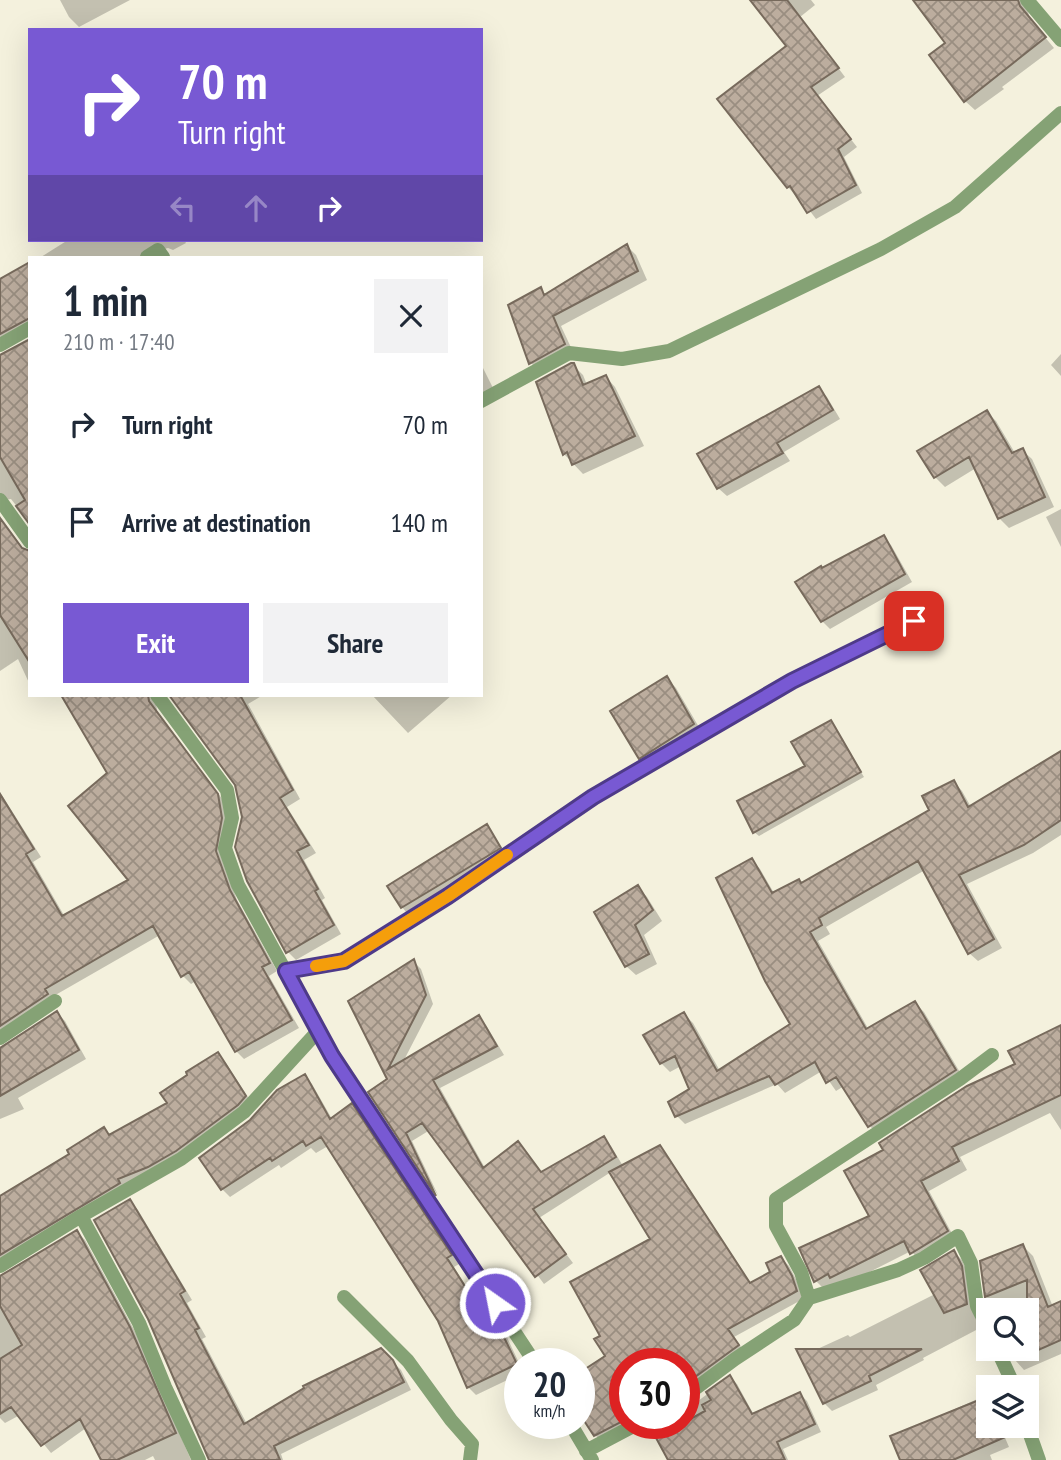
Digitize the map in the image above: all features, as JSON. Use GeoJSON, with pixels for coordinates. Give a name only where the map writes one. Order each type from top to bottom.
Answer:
{"type":"FeatureCollection","features":[{"type":"Feature","properties":{"kind":"street"},"geometry":{"type":"LineString","coordinates":[[1027,0],[1061,40]]}},
{"type":"Feature","properties":{"kind":"street"},"geometry":{"type":"LineString","coordinates":[[483,400],[569,353],[622,359],[669,351],[881,249],[955,207],[1061,113]]}},
{"type":"Feature","properties":{"kind":"street"},"geometry":{"type":"LineString","coordinates":[[149,256],[158,250],[162,256]]}},
{"type":"Feature","properties":{"kind":"street"},"geometry":{"type":"LineString","coordinates":[[0,345],[28,329]]}},
{"type":"Feature","properties":{"kind":"street"},"geometry":{"type":"LineString","coordinates":[[0,499],[28,539]]}},
{"type":"Feature","properties":{"kind":"street"},"geometry":{"type":"LineString","coordinates":[[286,971],[344,961],[448,896],[593,797],[792,681],[914,621]]}},
{"type":"Feature","properties":{"kind":"street"},"geometry":{"type":"LineString","coordinates":[[158,697],[227,790],[232,818],[225,848],[238,885],[332,1056],[525,1348]]}},
{"type":"Feature","properties":{"kind":"street"},"geometry":{"type":"LineString","coordinates":[[0,1038],[55,1001]]}},
{"type":"Feature","properties":{"kind":"street"},"geometry":{"type":"LineString","coordinates":[[0,1266],[181,1159],[244,1112],[319,1030]]}},
{"type":"Feature","properties":{"kind":"street"},"geometry":{"type":"LineString","coordinates":[[809,1298],[801,1272],[776,1226],[776,1199],[960,1079],[992,1055]]}},
{"type":"Feature","properties":{"kind":"street"},"geometry":{"type":"LineString","coordinates":[[81,1216],[139,1323],[199,1460]]}},
{"type":"Feature","properties":{"kind":"street"},"geometry":{"type":"LineString","coordinates":[[700,1384],[794,1320],[809,1298],[898,1270],[924,1258],[958,1236],[971,1263],[976,1299]]}},
{"type":"Feature","properties":{"kind":"street"},"geometry":{"type":"LineString","coordinates":[[344,1297],[408,1361],[472,1444],[470,1460]]}},
{"type":"Feature","properties":{"kind":"street"},"geometry":{"type":"LineString","coordinates":[[1031,1438],[1039,1460]]}},
{"type":"Feature","properties":{"kind":"street"},"geometry":{"type":"LineString","coordinates":[[580,1439],[589,1455],[614,1439]]}},
{"type":"Feature","properties":{"kind":"building"},"geometry":{"type":"Polygon","coordinates":[[[750,0],[787,0],[839,68],[811,87],[851,139],[838,149],[856,185],[807,213],[790,186],[787,188],[717,99],[786,46],[750,0]]]}},
{"type":"Feature","properties":{"kind":"building"},"geometry":{"type":"Polygon","coordinates":[[[913,0],[1018,0],[1046,37],[964,102],[929,55],[945,43],[913,0]]]}},
{"type":"Feature","properties":{"kind":"building"},"geometry":{"type":"Polygon","coordinates":[[[627,244],[638,271],[553,316],[565,344],[529,364],[508,305],[541,287],[544,295],[627,244]]]}},
{"type":"Feature","properties":{"kind":"building"},"geometry":{"type":"Polygon","coordinates":[[[28,263],[28,319],[0,334],[0,279],[28,263]]]}},
{"type":"Feature","properties":{"kind":"building"},"geometry":{"type":"Polygon","coordinates":[[[28,340],[28,522],[16,506],[25,500],[0,457],[0,355],[28,340]]]}},
{"type":"Feature","properties":{"kind":"building"},"geometry":{"type":"Polygon","coordinates":[[[574,363],[583,385],[606,375],[635,436],[572,465],[567,452],[563,455],[536,382],[574,363]]]}},
{"type":"Feature","properties":{"kind":"building"},"geometry":{"type":"Polygon","coordinates":[[[819,386],[833,410],[777,443],[783,453],[717,489],[697,454],[819,386]]]}},
{"type":"Feature","properties":{"kind":"building"},"geometry":{"type":"Polygon","coordinates":[[[987,410],[1012,453],[1023,448],[1045,497],[998,519],[969,457],[934,478],[917,451],[987,410]]]}},
{"type":"Feature","properties":{"kind":"building"},"geometry":{"type":"Polygon","coordinates":[[[0,518],[22,548],[28,550],[28,660],[0,615],[0,518]]]}},
{"type":"Feature","properties":{"kind":"building"},"geometry":{"type":"Polygon","coordinates":[[[884,535],[905,574],[821,622],[795,582],[884,535]]]}},
{"type":"Feature","properties":{"kind":"building"},"geometry":{"type":"Polygon","coordinates":[[[667,676],[694,724],[639,759],[610,711],[667,676]]]}},
{"type":"Feature","properties":{"kind":"building"},"geometry":{"type":"Polygon","coordinates":[[[62,697],[148,697],[218,794],[222,818],[216,851],[230,890],[270,963],[262,967],[292,1020],[235,1052],[189,972],[181,977],[153,926],[45,989],[48,994],[0,1026],[0,794],[34,849],[26,854],[62,916],[128,880],[68,806],[107,773],[62,697]]]}},
{"type":"Feature","properties":{"kind":"building"},"geometry":{"type":"Polygon","coordinates":[[[170,697],[241,697],[293,790],[280,798],[309,845],[297,851],[334,925],[286,953],[247,881],[235,847],[242,817],[235,785],[170,697]]]}},
{"type":"Feature","properties":{"kind":"building"},"geometry":{"type":"Polygon","coordinates":[[[831,720],[861,772],[753,833],[737,801],[805,766],[791,742],[831,720]]]}},
{"type":"Feature","properties":{"kind":"building"},"geometry":{"type":"Polygon","coordinates":[[[1061,751],[1061,820],[1024,845],[959,875],[994,939],[968,954],[918,861],[819,918],[822,925],[810,932],[866,1029],[915,1001],[956,1070],[868,1127],[836,1077],[826,1083],[815,1062],[775,1085],[769,1076],[675,1117],[668,1102],[689,1089],[675,1056],[660,1064],[643,1035],[684,1012],[717,1071],[790,1024],[765,981],[716,878],[752,858],[772,893],[799,879],[801,883],[929,810],[922,796],[954,780],[968,807],[1061,751]]]}},
{"type":"Feature","properties":{"kind":"building"},"geometry":{"type":"Polygon","coordinates":[[[487,824],[501,848],[401,908],[387,886],[487,824]]]}},
{"type":"Feature","properties":{"kind":"building"},"geometry":{"type":"Polygon","coordinates":[[[638,885],[653,910],[635,925],[649,954],[625,967],[594,912],[638,885]]]}},
{"type":"Feature","properties":{"kind":"building"},"geometry":{"type":"Polygon","coordinates":[[[414,959],[426,995],[388,1069],[479,1015],[497,1046],[433,1080],[483,1168],[518,1141],[541,1172],[604,1136],[616,1157],[533,1209],[566,1254],[535,1277],[422,1123],[406,1133],[436,1196],[368,1092],[387,1079],[348,1001],[414,959]]]}},
{"type":"Feature","properties":{"kind":"building"},"geometry":{"type":"Polygon","coordinates":[[[57,1011],[79,1050],[0,1096],[0,1048],[57,1011]]]}},
{"type":"Feature","properties":{"kind":"building"},"geometry":{"type":"Polygon","coordinates":[[[1061,1025],[1061,1095],[952,1147],[959,1161],[921,1181],[948,1231],[910,1254],[904,1241],[830,1278],[828,1274],[814,1282],[799,1248],[869,1216],[844,1171],[883,1150],[879,1143],[967,1086],[1015,1064],[1008,1051],[1061,1025]]]}},
{"type":"Feature","properties":{"kind":"building"},"geometry":{"type":"Polygon","coordinates":[[[218,1052],[246,1096],[238,1105],[176,1151],[148,1167],[118,1179],[120,1183],[0,1255],[0,1196],[69,1154],[67,1150],[104,1127],[109,1135],[167,1103],[160,1093],[187,1075],[186,1072],[218,1052]]]}},
{"type":"Feature","properties":{"kind":"building"},"geometry":{"type":"Polygon","coordinates":[[[305,1074],[330,1119],[352,1103],[452,1255],[447,1258],[487,1321],[494,1318],[509,1348],[504,1348],[504,1370],[467,1388],[438,1321],[321,1137],[306,1146],[303,1141],[272,1161],[270,1158],[221,1190],[199,1158],[250,1120],[277,1090],[305,1074]]]}},
{"type":"Feature","properties":{"kind":"building"},"geometry":{"type":"Polygon","coordinates":[[[660,1145],[750,1283],[770,1272],[766,1263],[781,1256],[797,1291],[728,1329],[739,1345],[700,1373],[700,1348],[609,1348],[609,1428],[595,1435],[595,1363],[605,1356],[594,1339],[600,1336],[570,1282],[650,1239],[609,1172],[660,1145]]]}},
{"type":"Feature","properties":{"kind":"building"},"geometry":{"type":"Polygon","coordinates":[[[130,1199],[185,1291],[180,1294],[199,1328],[195,1330],[244,1424],[304,1388],[303,1386],[381,1348],[393,1360],[404,1382],[274,1446],[280,1460],[209,1460],[148,1319],[94,1220],[130,1199]]]}},
{"type":"Feature","properties":{"kind":"building"},"geometry":{"type":"Polygon","coordinates":[[[77,1230],[130,1327],[176,1433],[117,1460],[101,1460],[80,1419],[41,1446],[11,1407],[0,1414],[0,1359],[22,1345],[0,1306],[0,1276],[77,1230]]]}},
{"type":"Feature","properties":{"kind":"building"},"geometry":{"type":"Polygon","coordinates":[[[1023,1244],[1048,1307],[1061,1301],[1061,1340],[1039,1350],[1039,1298],[1027,1298],[1027,1280],[985,1297],[980,1261],[1023,1244]]]}},
{"type":"Feature","properties":{"kind":"building"},"geometry":{"type":"Polygon","coordinates":[[[954,1250],[962,1266],[967,1304],[944,1313],[920,1270],[954,1250]]]}},
{"type":"Feature","properties":{"kind":"building"},"geometry":{"type":"Polygon","coordinates":[[[796,1349],[922,1349],[869,1376],[871,1381],[823,1404],[796,1349]]]}},
{"type":"Feature","properties":{"kind":"building"},"geometry":{"type":"Polygon","coordinates":[[[730,1375],[752,1414],[800,1392],[815,1424],[777,1442],[785,1460],[668,1460],[657,1439],[700,1439],[700,1414],[705,1411],[702,1405],[711,1400],[706,1392],[730,1375]]]}},
{"type":"Feature","properties":{"kind":"building"},"geometry":{"type":"Polygon","coordinates":[[[976,1401],[976,1438],[1003,1438],[953,1460],[900,1460],[890,1436],[976,1401]]]}},
{"type":"Feature","properties":{"kind":"slow traffic"},"geometry":{"type":"LineString","coordinates":[[316,966],[344,961],[448,896],[507,855]]}},
{"type":"Feature","properties":{"kind":"route"},"geometry":{"type":"LineString","coordinates":[[495,1303],[332,1056],[286,971],[344,961],[448,896],[593,797],[792,681],[914,621]]}}]}
